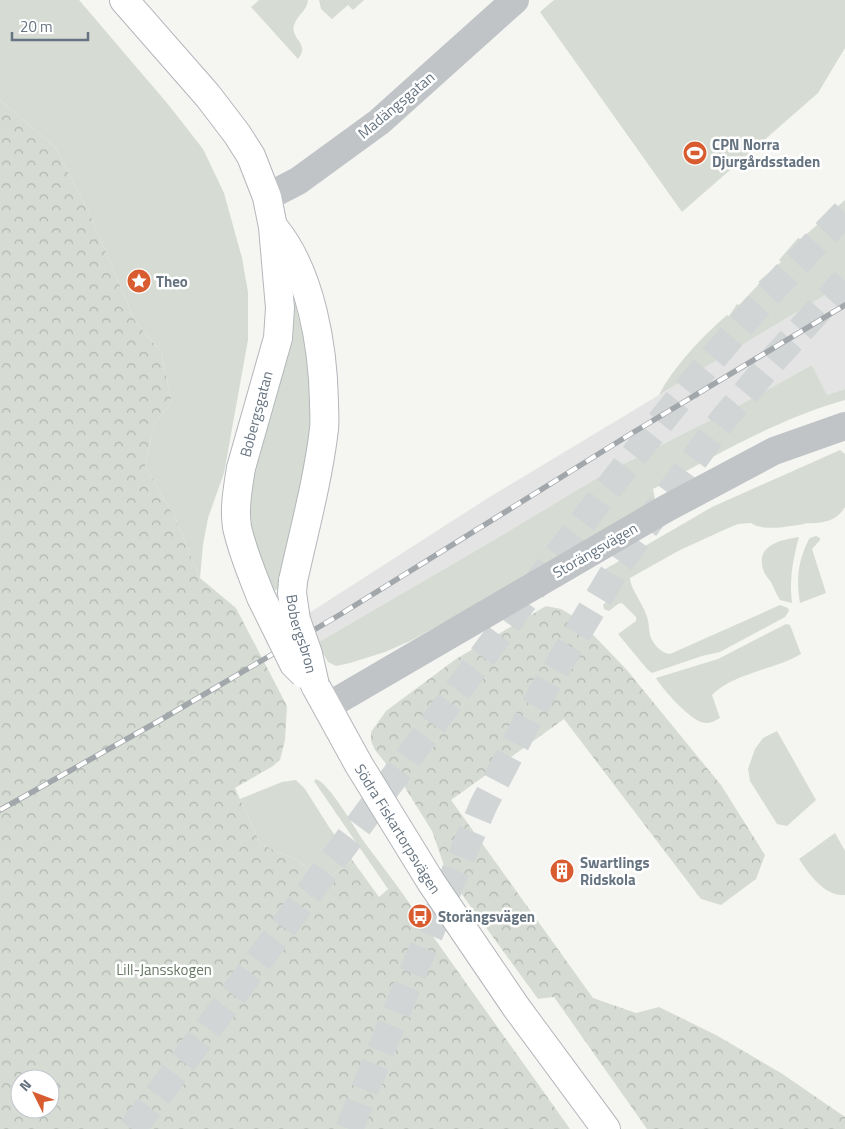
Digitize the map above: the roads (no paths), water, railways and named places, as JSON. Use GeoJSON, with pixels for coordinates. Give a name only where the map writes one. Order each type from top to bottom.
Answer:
{"type":"FeatureCollection","features":[{"type":"Feature","properties":{"kind":"street","name":"Bobergsgatan"},"geometry":{"type":"LineString","coordinates":[[124,0],[208,96],[237,134],[250,156],[267,197],[273,227],[280,308],[278,338],[241,468],[237,490],[237,525],[245,557],[262,597]]}},
{"type":"Feature","properties":{"kind":"street","name":"Madängsgatan"},"geometry":{"type":"LineString","coordinates":[[267,197],[298,182],[379,122],[507,3]]}},
{"type":"Feature","properties":{"kind":"street","name":"Bobergsgatan"},"geometry":{"type":"LineString","coordinates":[[273,227],[289,249],[309,298],[323,376],[324,427],[315,481],[293,581]]}},
{"type":"Feature","properties":{"kind":"street","name":"Storängsvägen"},"geometry":{"type":"LineString","coordinates":[[321,695],[774,451],[845,426]]}},
{"type":"Feature","properties":{"kind":"street","name":"Bobergsbron"},"geometry":{"type":"LineString","coordinates":[[293,581],[292,593],[296,620],[321,695]]}},
{"type":"Feature","properties":{"kind":"street","name":"Bobergsbron"},"geometry":{"type":"LineString","coordinates":[[262,597],[294,664],[321,695]]}},
{"type":"Feature","properties":{"kind":"street","name":"Södra Fiskartorpsvägen"},"geometry":{"type":"LineString","coordinates":[[321,695],[359,766],[431,882],[516,1007],[606,1129]]}},
{"type":"Feature","properties":{"kind":"tunnel"},"geometry":{"type":"LineString","coordinates":[[132,1129],[264,954],[523,602],[654,430],[747,319],[845,213]]}},
{"type":"Feature","properties":{"kind":"tunnel"},"geometry":{"type":"LineString","coordinates":[[349,1129],[483,806],[544,689],[620,562],[722,421],[776,357],[845,281]]}},
{"type":"Feature","properties":{"kind":"railway"},"geometry":{"type":"LineString","coordinates":[[0,810],[157,722],[341,614],[629,435],[845,305]]}},
{"type":"Feature","properties":{"kind":"place","name":"CPN Norra Djurgårdsstaden"},"geometry":{"type":"Point","coordinates":[695,153]}},
{"type":"Feature","properties":{"kind":"place","name":"Theo"},"geometry":{"type":"Point","coordinates":[139,281]}},
{"type":"Feature","properties":{"kind":"place","name":"Swartlings Ridskola"},"geometry":{"type":"Point","coordinates":[562,871]}},
{"type":"Feature","properties":{"kind":"place","name":"Storängsvägen"},"geometry":{"type":"Point","coordinates":[420,916]}},
{"type":"Feature","properties":{"kind":"park label","name":"Lill-Jansskogen"},"geometry":{"type":"Point","coordinates":[164,969]}}]}
